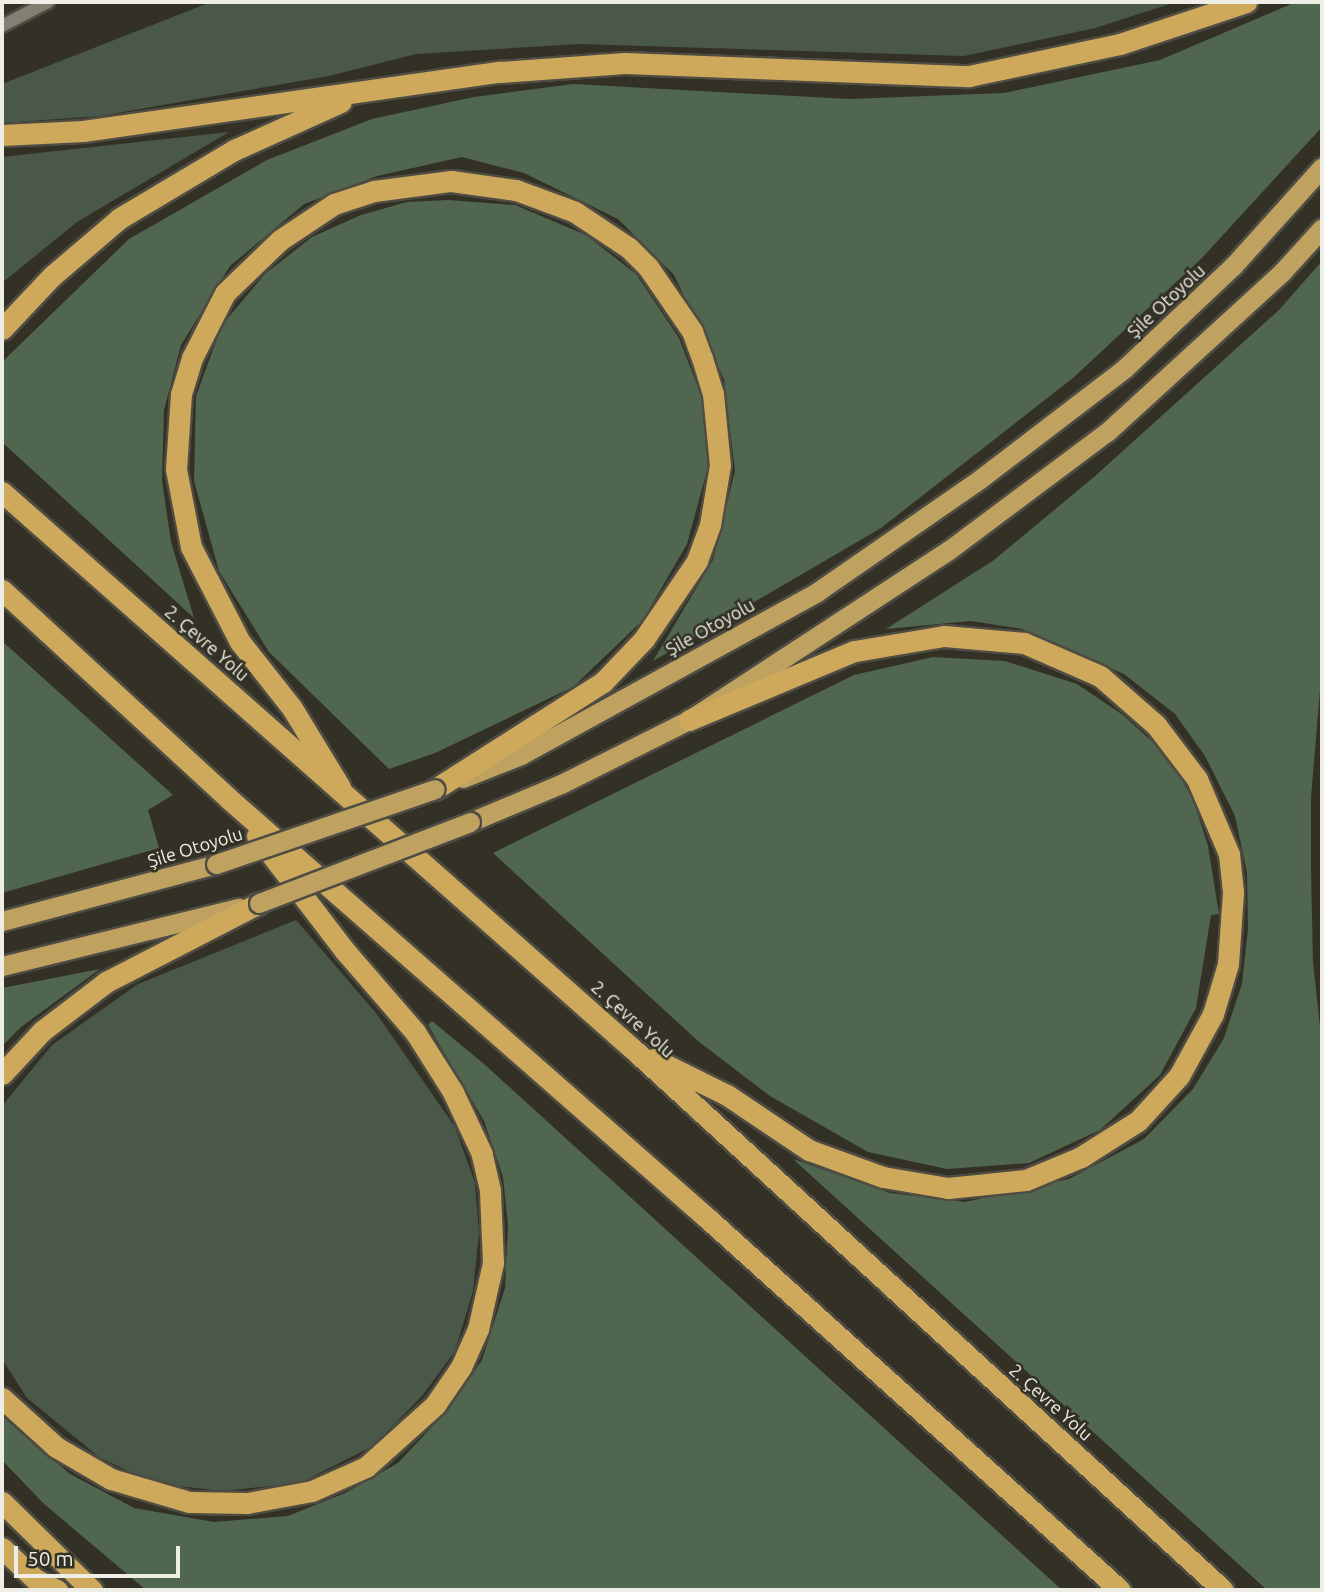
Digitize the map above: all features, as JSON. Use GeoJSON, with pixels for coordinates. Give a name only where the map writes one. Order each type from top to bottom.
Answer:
{"type":"FeatureCollection","features":[{"type":"Feature","properties":{"kind":"highway"},"geometry":{"type":"LineString","coordinates":[[2,135],[83,131],[352,96],[500,72],[625,63],[969,76],[1120,44],[1246,2]]}},
{"type":"Feature","properties":{"kind":"highway"},"geometry":{"type":"LineString","coordinates":[[2,329],[52,276],[120,218],[234,150],[352,96]]}},
{"type":"Feature","properties":{"kind":"highway","name":"Şile Otoyolu"},"geometry":{"type":"LineString","coordinates":[[2,921],[216,864],[435,789],[522,755],[817,592],[980,479],[1125,368],[1233,266],[1322,167]]}},
{"type":"Feature","properties":{"kind":"highway"},"geometry":{"type":"LineString","coordinates":[[340,787],[292,708],[240,642],[191,547],[176,469],[181,394],[192,358],[225,293],[280,240],[334,204],[374,191],[451,181],[516,190],[575,212],[629,248],[648,267],[674,302],[702,358],[713,394],[720,465],[710,524],[697,561],[644,639],[603,682],[435,789]]}},
{"type":"Feature","properties":{"kind":"highway"},"geometry":{"type":"LineString","coordinates":[[689,720],[949,550],[1107,432],[1282,272],[1322,228]]}},
{"type":"Feature","properties":{"kind":"highway","name":"2. Çevre Yolu"},"geometry":{"type":"LineString","coordinates":[[2,492],[340,787],[633,1049],[1223,1590]]}},
{"type":"Feature","properties":{"kind":"highway"},"geometry":{"type":"LineString","coordinates":[[2,590],[228,799],[717,1226],[1120,1590]]}},
{"type":"Feature","properties":{"kind":"highway"},"geometry":{"type":"LineString","coordinates":[[2,1074],[42,1031],[106,982],[259,903],[561,784],[689,720],[854,651],[944,636],[1024,642],[1100,676],[1156,725],[1197,779],[1229,854],[1233,892],[1228,964],[1213,1014],[1180,1076],[1138,1121],[1081,1157],[1026,1180],[948,1188],[883,1177],[809,1150],[727,1095],[633,1049]]}},
{"type":"Feature","properties":{"kind":"highway"},"geometry":{"type":"LineString","coordinates":[[2,1398],[56,1447],[111,1479],[189,1502],[247,1503],[312,1491],[366,1467],[435,1405],[461,1367],[478,1329],[493,1263],[493,1222],[487,1178],[474,1135],[415,1032],[345,951],[228,799]]}},
{"type":"Feature","properties":{"kind":"highway"},"geometry":{"type":"LineString","coordinates":[[2,965],[259,903]]}},
{"type":"Feature","properties":{"kind":"highway"},"geometry":{"type":"LineString","coordinates":[[2,1502],[92,1590]]}},
{"type":"Feature","properties":{"kind":"highway"},"geometry":{"type":"LineString","coordinates":[[2,1548],[35,1579],[57,1590]]}},
{"type":"Feature","properties":{"kind":"lane"},"geometry":{"type":"LineString","coordinates":[[2,26],[48,2]]}},
{"type":"Feature","properties":{"kind":"green space"},"geometry":{"type":"Polygon","coordinates":[[[211,2],[1176,2],[1095,28],[964,56],[579,44],[416,54],[329,76],[100,116],[2,123],[2,84],[211,2]]]}},
{"type":"Feature","properties":{"kind":"green space"},"geometry":{"type":"Polygon","coordinates":[[[1296,2],[1322,2],[1322,127],[1202,258],[1073,378],[881,528],[653,661],[713,560],[735,471],[724,379],[674,275],[618,219],[524,173],[462,157],[377,176],[304,204],[230,266],[181,345],[164,410],[162,481],[171,542],[194,618],[2,442],[2,362],[129,239],[267,160],[372,119],[474,97],[573,84],[849,99],[1004,93],[1160,60],[1296,2]]]}},
{"type":"Feature","properties":{"kind":"green space"},"geometry":{"type":"Polygon","coordinates":[[[229,132],[77,222],[2,283],[2,157],[229,132]]]}},
{"type":"Feature","properties":{"kind":"green space"},"geometry":{"type":"Polygon","coordinates":[[[448,200],[515,205],[586,235],[636,274],[679,338],[702,398],[708,467],[687,544],[643,620],[573,687],[435,753],[389,769],[269,652],[219,571],[194,481],[196,396],[222,325],[265,274],[312,237],[361,215],[407,202],[448,200]]]}},
{"type":"Feature","properties":{"kind":"green space"},"geometry":{"type":"Polygon","coordinates":[[[1322,261],[1322,666],[1311,797],[1311,870],[1313,962],[1322,1045],[1322,1590],[1267,1590],[793,1159],[890,1193],[965,1202],[1069,1179],[1144,1139],[1193,1089],[1224,1038],[1242,984],[1248,929],[1247,873],[1235,816],[1205,756],[1175,714],[1124,674],[1022,629],[971,621],[886,629],[994,560],[1094,477],[1279,310],[1322,261]]]}},
{"type":"Feature","properties":{"kind":"green space"},"geometry":{"type":"Polygon","coordinates":[[[2,641],[173,795],[148,810],[159,848],[2,893],[2,641]]]}},
{"type":"Feature","properties":{"kind":"green space"},"geometry":{"type":"Polygon","coordinates":[[[933,657],[1005,661],[1077,684],[1123,715],[1170,758],[1194,802],[1208,846],[1219,914],[1211,915],[1196,1008],[1160,1075],[1100,1130],[1029,1163],[947,1169],[868,1152],[770,1096],[698,1041],[493,853],[854,675],[933,657]]]}},
{"type":"Feature","properties":{"kind":"green space"},"geometry":{"type":"Polygon","coordinates":[[[296,920],[376,1013],[455,1127],[475,1183],[479,1233],[473,1291],[455,1351],[422,1396],[373,1446],[300,1483],[222,1491],[153,1483],[99,1457],[27,1398],[2,1359],[2,1106],[52,1045],[138,984],[296,920]]]}},
{"type":"Feature","properties":{"kind":"green space"},"geometry":{"type":"Polygon","coordinates":[[[100,969],[21,1027],[2,1046],[2,988],[100,969]]]}},
{"type":"Feature","properties":{"kind":"green space"},"geometry":{"type":"Polygon","coordinates":[[[432,1021],[484,1064],[1062,1590],[146,1590],[43,1503],[2,1460],[2,1416],[70,1474],[134,1508],[214,1522],[288,1516],[345,1493],[398,1463],[447,1411],[482,1360],[505,1288],[508,1226],[503,1177],[484,1121],[428,1025],[432,1021]]]}}]}
